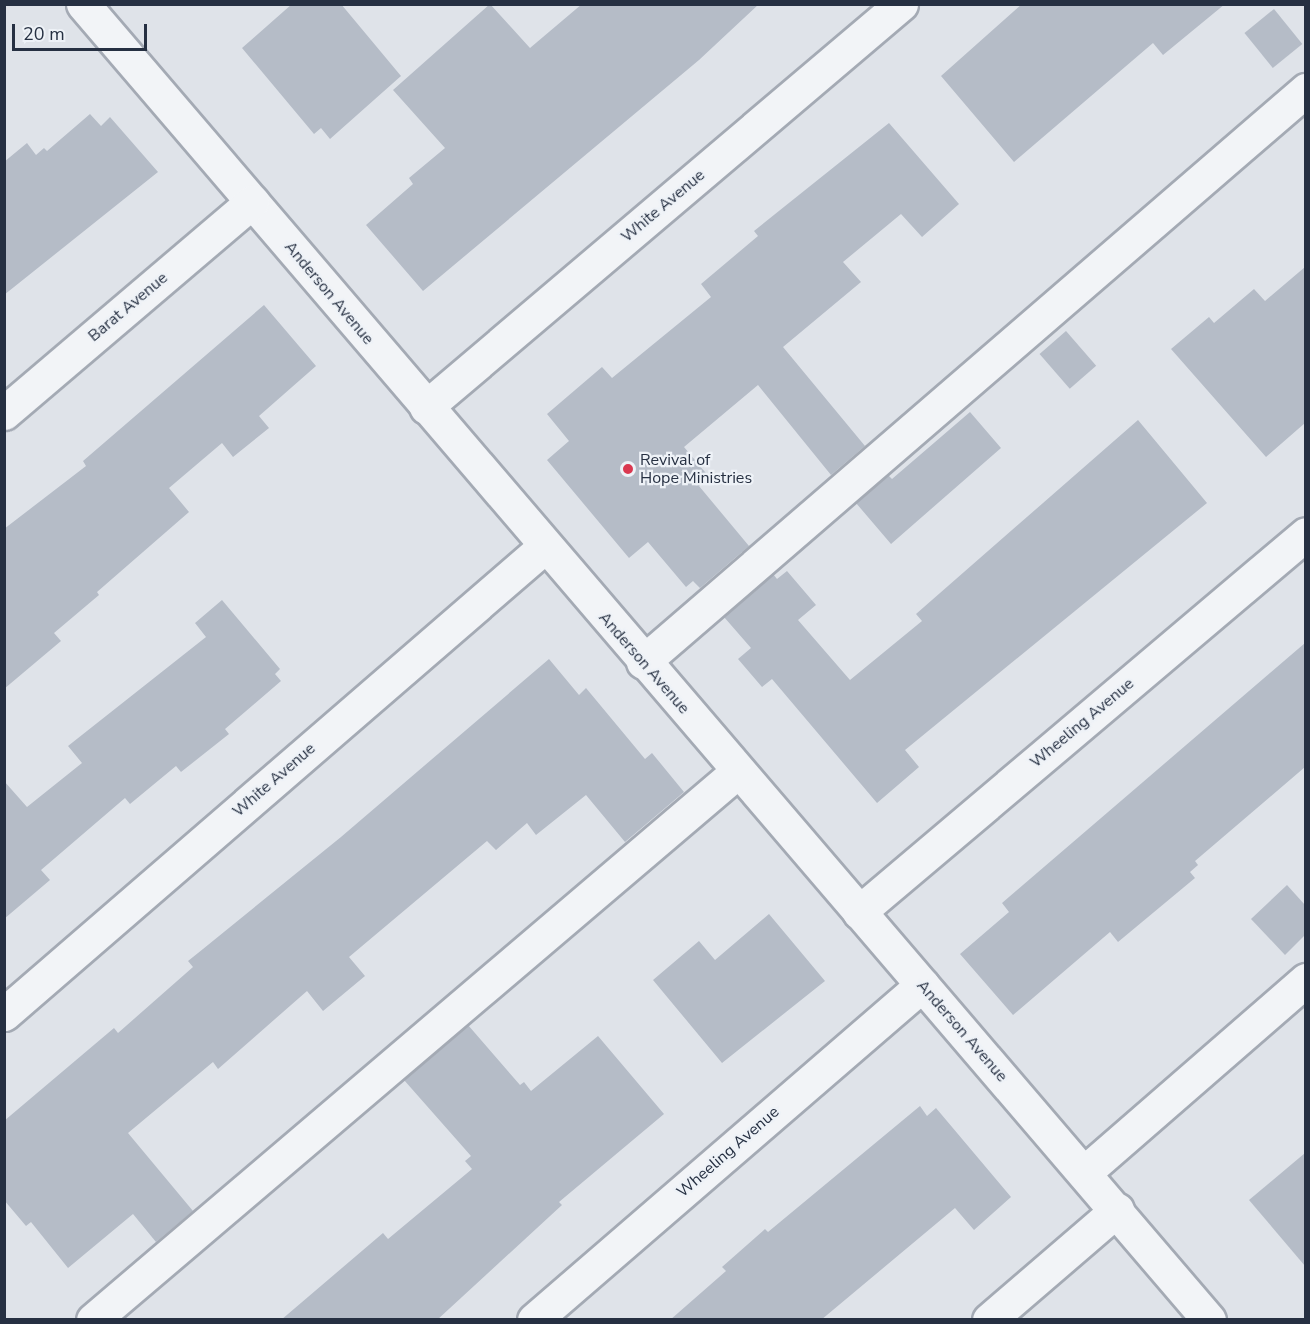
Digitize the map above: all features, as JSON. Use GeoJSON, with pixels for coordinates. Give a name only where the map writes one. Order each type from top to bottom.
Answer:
{"type":"FeatureCollection","features":[{"type":"Feature","properties":{"kind":"street","name":"Anderson Avenue"},"geometry":{"type":"LineString","coordinates":[[83,4],[544,547],[1085,1172],[1209,1320]]}},
{"type":"Feature","properties":{"kind":"street","name":"White Avenue"},"geometry":{"type":"LineString","coordinates":[[426,407],[901,4]]}},
{"type":"Feature","properties":{"kind":"street"},"geometry":{"type":"LineString","coordinates":[[643,662],[1305,90]]}},
{"type":"Feature","properties":{"kind":"street","name":"Barat Avenue"},"geometry":{"type":"LineString","coordinates":[[4,413],[252,202]]}},
{"type":"Feature","properties":{"kind":"street","name":"Wheeling Avenue"},"geometry":{"type":"LineString","coordinates":[[859,912],[1305,534]]}},
{"type":"Feature","properties":{"kind":"street","name":"White Avenue"},"geometry":{"type":"LineString","coordinates":[[4,1014],[544,547]]}},
{"type":"Feature","properties":{"kind":"street"},"geometry":{"type":"LineString","coordinates":[[93,1320],[738,771]]}},
{"type":"Feature","properties":{"kind":"street"},"geometry":{"type":"LineString","coordinates":[[1085,1172],[1305,980]]}},
{"type":"Feature","properties":{"kind":"street","name":"Wheeling Avenue"},"geometry":{"type":"LineString","coordinates":[[534,1320],[922,985]]}},
{"type":"Feature","properties":{"kind":"street"},"geometry":{"type":"LineString","coordinates":[[988,1320],[1117,1210]]}},
{"type":"Feature","properties":{"kind":"building"},"geometry":{"type":"Polygon","coordinates":[[[292,4],[341,4],[401,76],[330,139],[321,128],[314,134],[242,48],[292,4]]]}},
{"type":"Feature","properties":{"kind":"building"},"geometry":{"type":"Polygon","coordinates":[[[490,4],[530,48],[582,4],[759,4],[699,60],[423,291],[366,225],[413,184],[409,178],[445,148],[393,90],[490,4]]]}},
{"type":"Feature","properties":{"kind":"building"},"geometry":{"type":"Polygon","coordinates":[[[1022,4],[1225,4],[1163,55],[1153,43],[1014,162],[941,76],[1022,4]]]}},
{"type":"Feature","properties":{"kind":"building"},"geometry":{"type":"Polygon","coordinates":[[[1274,9],[1302,44],[1273,68],[1244,33],[1274,9]]]}},
{"type":"Feature","properties":{"kind":"building"},"geometry":{"type":"Polygon","coordinates":[[[90,114],[101,126],[110,117],[158,172],[4,295],[4,162],[27,143],[36,155],[44,148],[47,151],[90,114]]]}},
{"type":"Feature","properties":{"kind":"building"},"geometry":{"type":"Polygon","coordinates":[[[889,123],[959,204],[922,237],[901,214],[843,262],[861,282],[783,347],[865,446],[831,475],[758,385],[684,447],[710,478],[699,486],[749,546],[700,588],[693,581],[686,587],[648,542],[629,558],[547,460],[569,441],[547,414],[602,367],[612,378],[711,297],[701,284],[758,236],[754,231],[889,123]]]}},
{"type":"Feature","properties":{"kind":"building"},"geometry":{"type":"Polygon","coordinates":[[[1305,267],[1305,423],[1266,457],[1171,349],[1209,317],[1214,323],[1254,289],[1265,301],[1305,267]]]}},
{"type":"Feature","properties":{"kind":"building"},"geometry":{"type":"Polygon","coordinates":[[[264,305],[316,366],[259,416],[269,428],[233,457],[222,443],[169,488],[189,512],[97,592],[99,595],[54,633],[61,641],[4,689],[4,529],[86,466],[83,461],[264,305]]]}},
{"type":"Feature","properties":{"kind":"building"},"geometry":{"type":"Polygon","coordinates":[[[1066,331],[1096,366],[1070,389],[1040,354],[1066,331]]]}},
{"type":"Feature","properties":{"kind":"building"},"geometry":{"type":"Polygon","coordinates":[[[970,412],[1001,448],[891,544],[856,503],[888,475],[892,479],[970,412]]]}},
{"type":"Feature","properties":{"kind":"building"},"geometry":{"type":"Polygon","coordinates":[[[1138,420],[1207,503],[905,750],[919,767],[877,803],[772,679],[762,687],[738,659],[751,648],[724,617],[773,574],[777,579],[787,571],[816,605],[798,620],[850,680],[922,621],[916,614],[1138,420]]]}},
{"type":"Feature","properties":{"kind":"building"},"geometry":{"type":"Polygon","coordinates":[[[222,600],[280,669],[275,674],[281,681],[225,729],[229,734],[181,772],[176,766],[130,804],[125,798],[41,870],[50,880],[4,919],[4,781],[27,807],[82,763],[68,746],[206,637],[195,623],[222,600]]]}},
{"type":"Feature","properties":{"kind":"building"},"geometry":{"type":"Polygon","coordinates":[[[1305,643],[1305,767],[1195,861],[1198,865],[1190,872],[1195,878],[1118,942],[1110,932],[1013,1015],[960,954],[1009,912],[1002,903],[1305,643]]]}},
{"type":"Feature","properties":{"kind":"building"},"geometry":{"type":"Polygon","coordinates":[[[549,659],[579,695],[586,688],[645,759],[652,753],[684,792],[625,842],[586,795],[536,835],[527,823],[496,850],[487,841],[349,957],[365,976],[323,1011],[307,991],[218,1069],[213,1062],[128,1133],[193,1211],[156,1242],[133,1214],[68,1268],[31,1222],[26,1226],[4,1200],[4,1121],[114,1028],[118,1033],[193,967],[188,961],[341,837],[549,659]]]}},
{"type":"Feature","properties":{"kind":"building"},"geometry":{"type":"Polygon","coordinates":[[[1287,885],[1305,905],[1305,935],[1285,955],[1251,919],[1287,885]]]}},
{"type":"Feature","properties":{"kind":"building"},"geometry":{"type":"Polygon","coordinates":[[[769,914],[825,981],[722,1063],[653,980],[699,941],[715,960],[769,914]]]}},
{"type":"Feature","properties":{"kind":"building"},"geometry":{"type":"Polygon","coordinates":[[[468,1025],[520,1085],[524,1082],[531,1091],[598,1036],[664,1114],[559,1202],[562,1205],[437,1320],[281,1320],[383,1233],[388,1239],[472,1169],[465,1161],[471,1156],[404,1080],[468,1025]]]}},
{"type":"Feature","properties":{"kind":"building"},"geometry":{"type":"Polygon","coordinates":[[[920,1106],[927,1116],[936,1108],[1011,1197],[974,1230],[955,1208],[821,1320],[670,1320],[726,1271],[722,1267],[765,1229],[768,1232],[920,1106]]]}},
{"type":"Feature","properties":{"kind":"building"},"geometry":{"type":"Polygon","coordinates":[[[1305,1153],[1305,1266],[1249,1200],[1305,1153]]]}},
{"type":"Feature","properties":{"kind":"place","name":"Revival of Hope Ministries"},"geometry":{"type":"Point","coordinates":[628,469]}}]}
